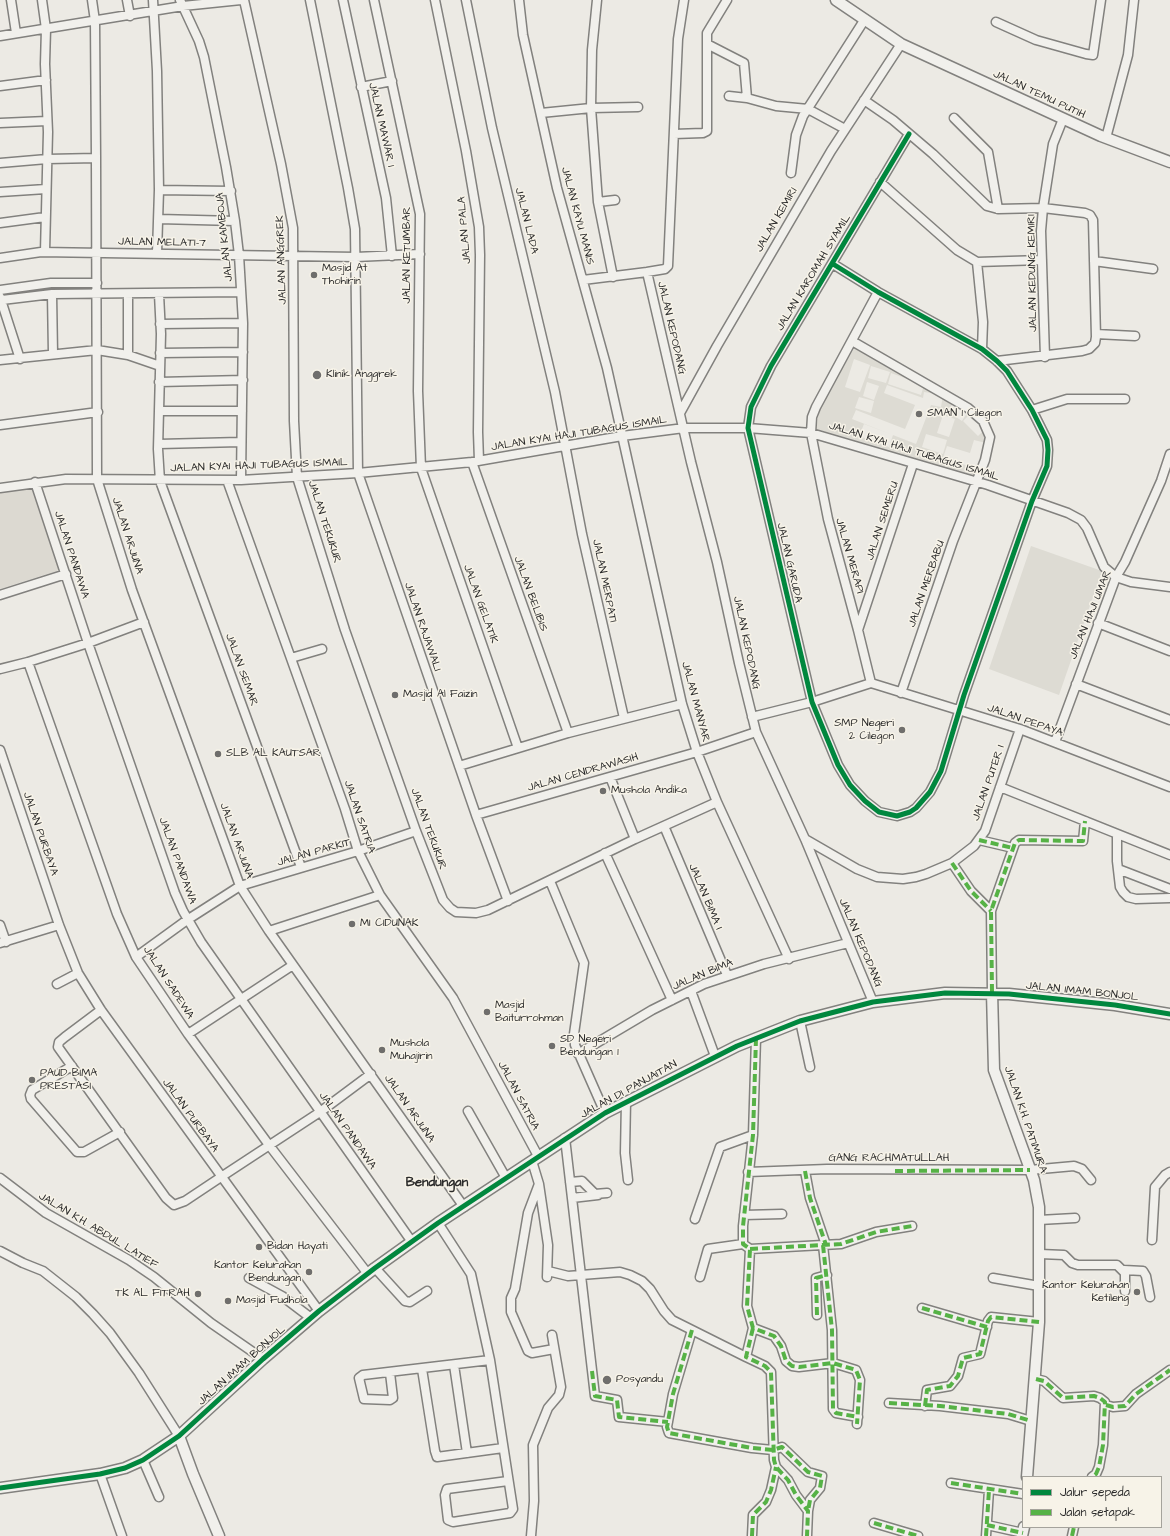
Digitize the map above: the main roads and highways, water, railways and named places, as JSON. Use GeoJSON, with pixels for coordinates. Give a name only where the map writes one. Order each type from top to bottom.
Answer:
{"type":"FeatureCollection","features":[{"type":"Feature","properties":{"kind":"place","name":"Masjid At Thohirin"},"geometry":{"type":"Point","coordinates":[314,275]}},
{"type":"Feature","properties":{"kind":"place","name":"Klinik Anggrek"},"geometry":{"type":"Point","coordinates":[317,375]}},
{"type":"Feature","properties":{"kind":"place","name":"SMAN 1 Cilegon"},"geometry":{"type":"Point","coordinates":[919,414]}},
{"type":"Feature","properties":{"kind":"place","name":"Masjid Al Faizin"},"geometry":{"type":"Point","coordinates":[395,695]}},
{"type":"Feature","properties":{"kind":"place","name":"SMP Negeri 2 Cilegon"},"geometry":{"type":"Point","coordinates":[902,730]}},
{"type":"Feature","properties":{"kind":"place","name":"SLB AL KAUTSAR"},"geometry":{"type":"Point","coordinates":[218,754]}},
{"type":"Feature","properties":{"kind":"place","name":"Mushola Andika"},"geometry":{"type":"Point","coordinates":[603,791]}},
{"type":"Feature","properties":{"kind":"place","name":"MI CIDUNAK"},"geometry":{"type":"Point","coordinates":[352,924]}},
{"type":"Feature","properties":{"kind":"place","name":"Masjid Baiturrohman"},"geometry":{"type":"Point","coordinates":[487,1012]}},
{"type":"Feature","properties":{"kind":"place","name":"SD Negeri Bendungan 1"},"geometry":{"type":"Point","coordinates":[552,1046]}},
{"type":"Feature","properties":{"kind":"place","name":"Mushola Muhajirin"},"geometry":{"type":"Point","coordinates":[382,1050]}},
{"type":"Feature","properties":{"kind":"place","name":"PAUD BIMA PRESTASI"},"geometry":{"type":"Point","coordinates":[32,1080]}},
{"type":"Feature","properties":{"kind":"place","name":"Bidan Hayati"},"geometry":{"type":"Point","coordinates":[259,1247]}},
{"type":"Feature","properties":{"kind":"place","name":"Kantor Kelurahan Bendungan"},"geometry":{"type":"Point","coordinates":[309,1272]}},
{"type":"Feature","properties":{"kind":"place","name":"Kantor Kelurahan Ketileng"},"geometry":{"type":"Point","coordinates":[1137,1292]}},
{"type":"Feature","properties":{"kind":"place","name":"TK AL FITRAH"},"geometry":{"type":"Point","coordinates":[198,1294]}},
{"type":"Feature","properties":{"kind":"place","name":"Masjid Fudhola"},"geometry":{"type":"Point","coordinates":[228,1301]}},
{"type":"Feature","properties":{"kind":"place","name":"Posyandu"},"geometry":{"type":"Point","coordinates":[607,1380]}},
{"type":"Feature","properties":{"kind":"district","name":"Bendungan"},"geometry":{"type":"Point","coordinates":[437,1183]}}]}
